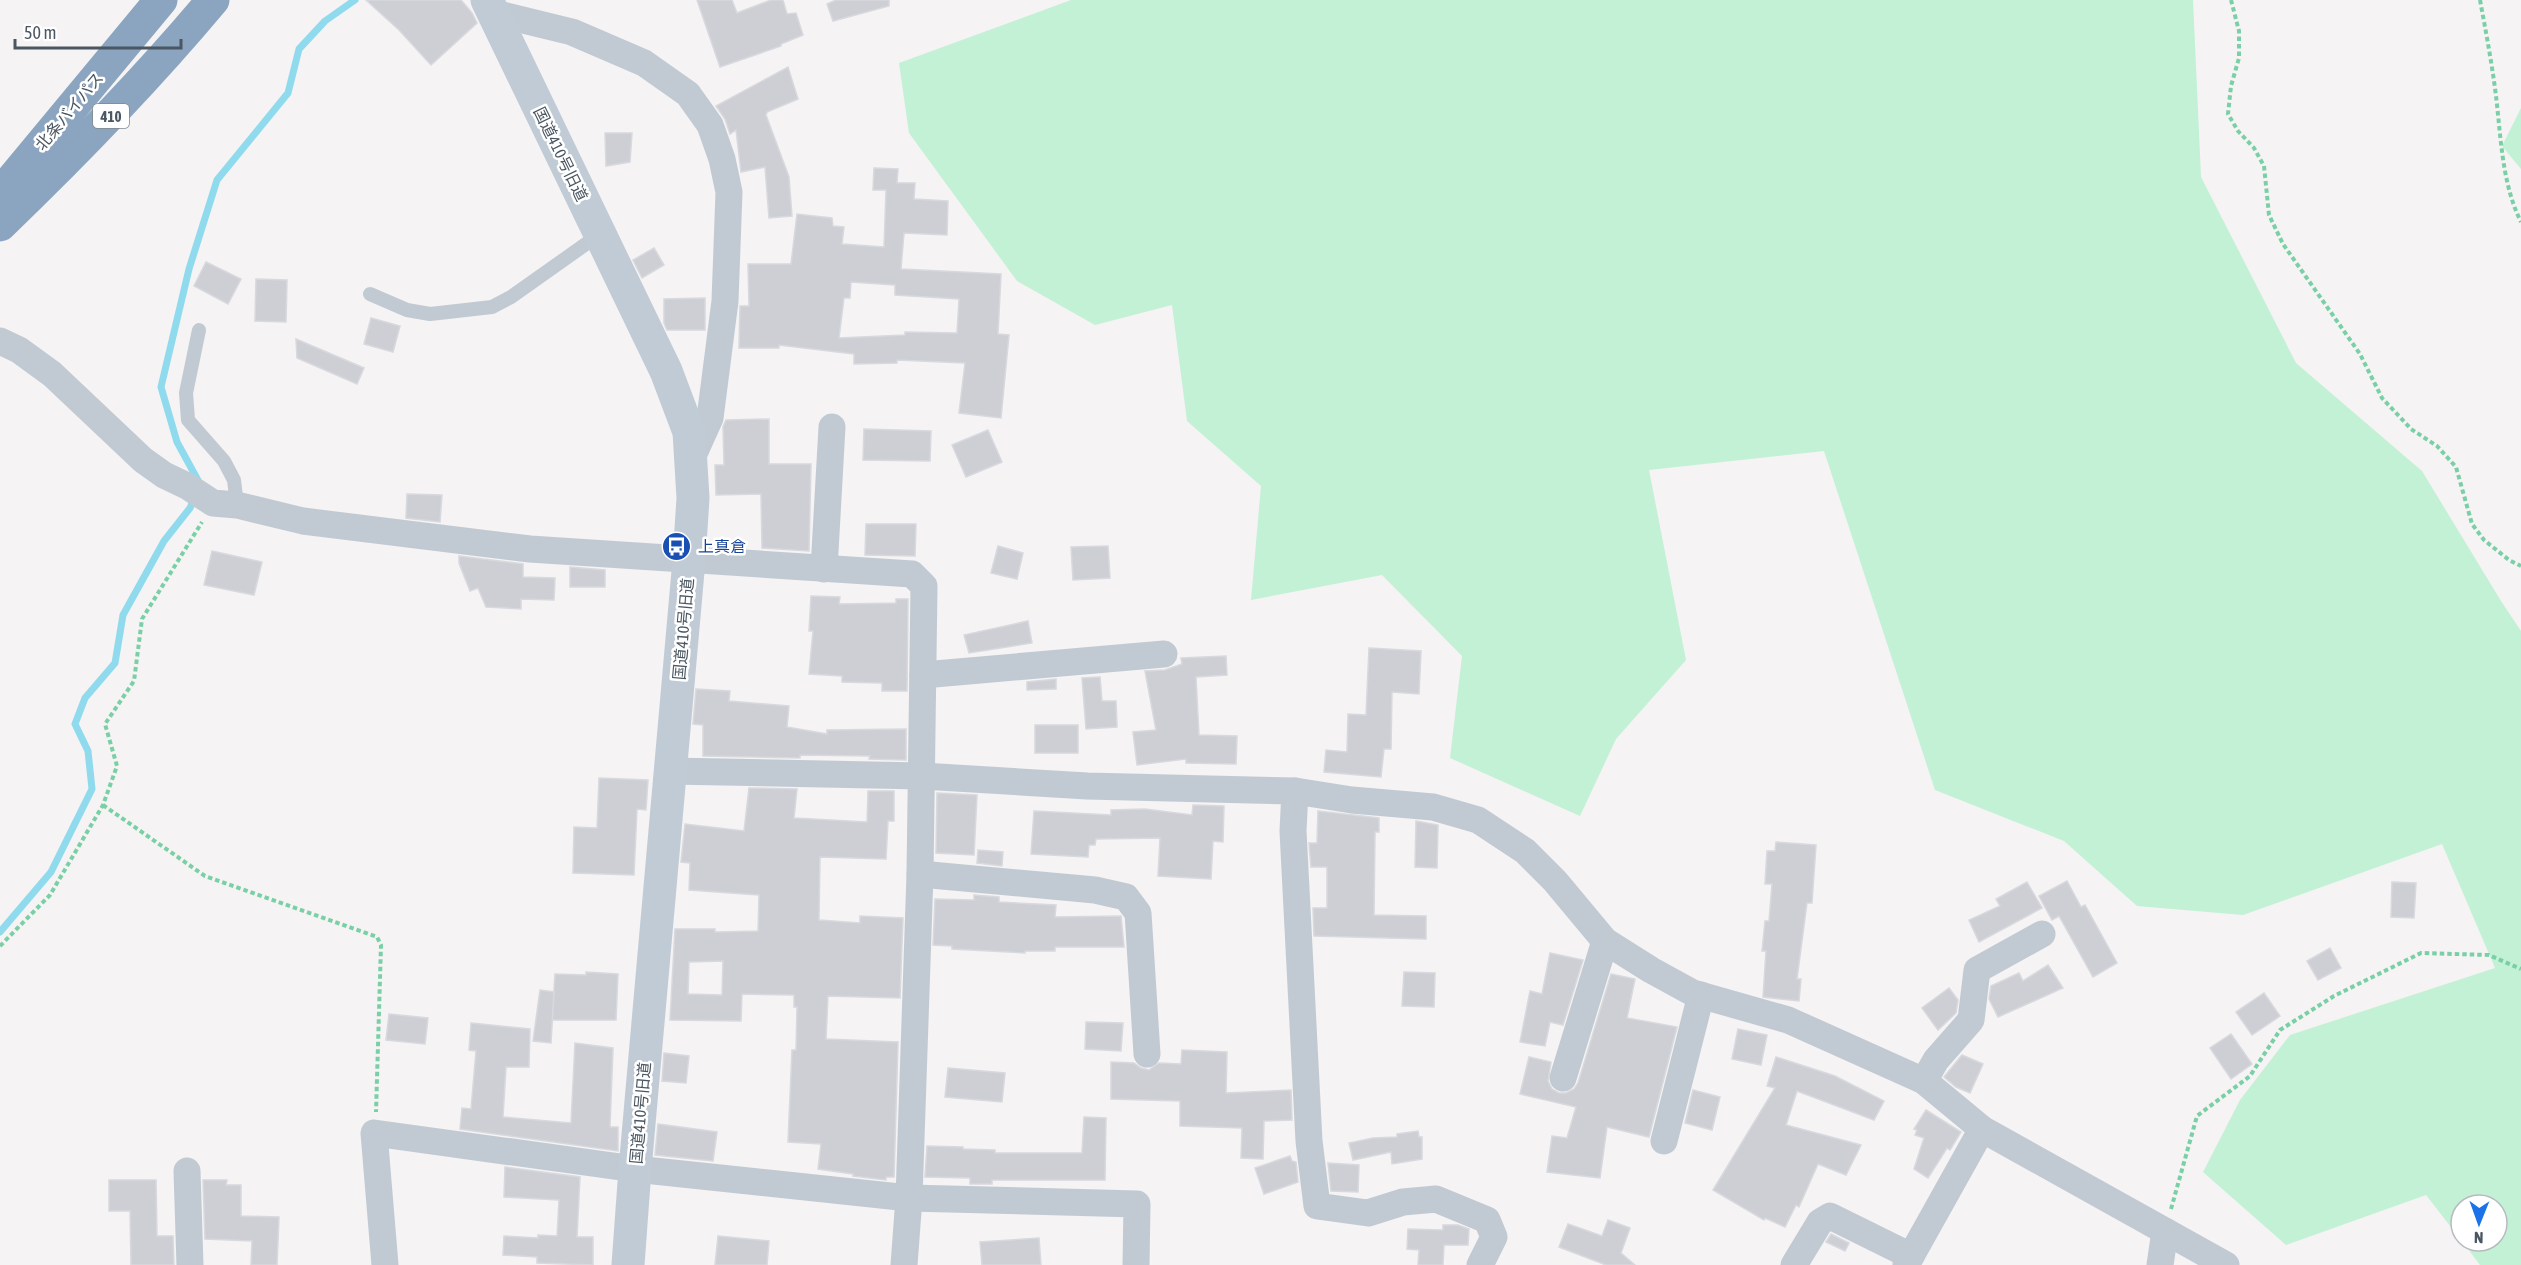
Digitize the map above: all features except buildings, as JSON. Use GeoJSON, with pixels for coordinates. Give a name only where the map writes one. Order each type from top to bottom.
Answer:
{"type":"FeatureCollection","features":[{"type":"Feature","properties":{"kind":"highway","name":"北条バイパス"},"geometry":{"type":"LineString","coordinates":[[0,194],[160,0]]}},
{"type":"Feature","properties":{"kind":"highway","name":"北条バイパス"},"geometry":{"type":"LineString","coordinates":[[0,225],[105,123],[213,0]]}},
{"type":"Feature","properties":{"kind":"street","name":"国道410号旧道"},"geometry":{"type":"LineString","coordinates":[[490,6],[666,371],[689,432],[692,458],[693,498],[689,560],[628,1265]]}},
{"type":"Feature","properties":{"kind":"street"},"geometry":{"type":"LineString","coordinates":[[490,6],[572,32],[644,63],[688,94],[710,125],[722,159],[729,192],[725,301],[710,418],[692,458]]}},
{"type":"Feature","properties":{"kind":"street"},"geometry":{"type":"LineString","coordinates":[[0,341],[19,350],[52,374],[143,460],[164,475],[220,503],[303,521],[530,549],[912,574],[924,586],[920,874],[909,1198],[904,1265]]}},
{"type":"Feature","properties":{"kind":"street"},"geometry":{"type":"LineString","coordinates":[[824,569],[832,427]]}},
{"type":"Feature","properties":{"kind":"street"},"geometry":{"type":"LineString","coordinates":[[922,675],[1164,654]]}},
{"type":"Feature","properties":{"kind":"street"},"geometry":{"type":"LineString","coordinates":[[670,771],[922,776],[1087,786],[1295,791],[1352,800],[1433,807],[1478,820],[1525,851],[1555,881],[1605,941],[1651,970],[1701,995],[1788,1020],[1924,1081],[1982,1129],[2226,1265]]}},
{"type":"Feature","properties":{"kind":"street"},"geometry":{"type":"LineString","coordinates":[[1295,791],[1293,831],[1309,1129],[1317,1206],[1368,1213],[1403,1202],[1436,1199],[1487,1220],[1494,1237],[1480,1265]]}},
{"type":"Feature","properties":{"kind":"street"},"geometry":{"type":"LineString","coordinates":[[920,874],[1095,890],[1126,897],[1137,913],[1147,1054]]}},
{"type":"Feature","properties":{"kind":"street"},"geometry":{"type":"LineString","coordinates":[[1924,1081],[1936,1060],[1971,1020],[1977,970],[2042,934]]}},
{"type":"Feature","properties":{"kind":"street"},"geometry":{"type":"LineString","coordinates":[[1563,1078],[1605,941]]}},
{"type":"Feature","properties":{"kind":"street"},"geometry":{"type":"LineString","coordinates":[[1664,1141],[1701,995]]}},
{"type":"Feature","properties":{"kind":"street"},"geometry":{"type":"LineString","coordinates":[[1794,1265],[1820,1222],[1830,1216],[1909,1261],[1982,1129]]}},
{"type":"Feature","properties":{"kind":"street"},"geometry":{"type":"LineString","coordinates":[[385,1265],[374,1133],[635,1169],[909,1198],[1137,1204],[1136,1265]]}},
{"type":"Feature","properties":{"kind":"street"},"geometry":{"type":"LineString","coordinates":[[187,1171],[190,1265]]}},
{"type":"Feature","properties":{"kind":"street"},"geometry":{"type":"LineString","coordinates":[[2160,1265],[2165,1231]]}},
{"type":"Feature","properties":{"kind":"lane"},"geometry":{"type":"LineString","coordinates":[[370,294],[407,310],[429,314],[492,307],[511,297],[600,234]]}},
{"type":"Feature","properties":{"kind":"lane"},"geometry":{"type":"LineString","coordinates":[[200,330],[186,393],[188,420],[224,461],[234,480],[220,503]]}},
{"type":"Feature","properties":{"kind":"path"},"geometry":{"type":"LineString","coordinates":[[2231,0],[2239,31],[2239,58],[2231,86],[2228,114],[2238,132],[2254,148],[2264,165],[2269,215],[2283,244],[2360,354],[2382,398],[2411,429],[2437,446],[2456,467],[2472,524],[2484,540],[2509,560],[2521,566]]}},
{"type":"Feature","properties":{"kind":"path"},"geometry":{"type":"LineString","coordinates":[[2480,0],[2492,64],[2505,170],[2511,202],[2521,222]]}},
{"type":"Feature","properties":{"kind":"path"},"geometry":{"type":"LineString","coordinates":[[0,946],[50,895],[103,805],[117,766],[105,724],[134,681],[142,619],[220,503]]}},
{"type":"Feature","properties":{"kind":"path"},"geometry":{"type":"LineString","coordinates":[[103,805],[205,876],[377,937],[381,945],[374,1133]]}},
{"type":"Feature","properties":{"kind":"path"},"geometry":{"type":"LineString","coordinates":[[2165,1231],[2197,1116],[2250,1076],[2280,1030],[2334,996],[2421,953],[2489,955],[2521,969]]}},
{"type":"Feature","properties":{"kind":"green space"},"geometry":{"type":"Polygon","coordinates":[[[1071,0],[2193,0],[2201,177],[2296,363],[2422,471],[2521,631],[2521,1265],[2480,1265],[2471,1253],[2509,1253],[2509,1193],[2449,1193],[2449,1225],[2426,1195],[2286,1245],[2203,1172],[2240,1100],[2290,1035],[2495,968],[2442,844],[2243,915],[2137,906],[2064,841],[1935,790],[1824,451],[1649,470],[1686,660],[1616,739],[1580,816],[1450,758],[1462,656],[1382,575],[1251,600],[1261,486],[1187,421],[1172,305],[1095,325],[1017,281],[909,133],[899,63],[1071,0]]]}},
{"type":"Feature","properties":{"kind":"green space"},"geometry":{"type":"Polygon","coordinates":[[[2521,108],[2521,169],[2502,146],[2521,108]]]}},
{"type":"Feature","properties":{"kind":"waterway"},"geometry":{"type":"LineString","coordinates":[[200,484],[177,442],[161,387],[189,269],[217,180],[288,93],[299,49],[325,21],[355,0]]}},
{"type":"Feature","properties":{"kind":"waterway"},"geometry":{"type":"LineString","coordinates":[[0,932],[51,872],[92,789],[88,751],[75,724],[85,698],[115,663],[123,615],[164,541],[190,508],[195,497]]}},
{"type":"Feature","properties":{"kind":"place","name":"上真倉"},"geometry":{"type":"Point","coordinates":[677,546]}}]}
